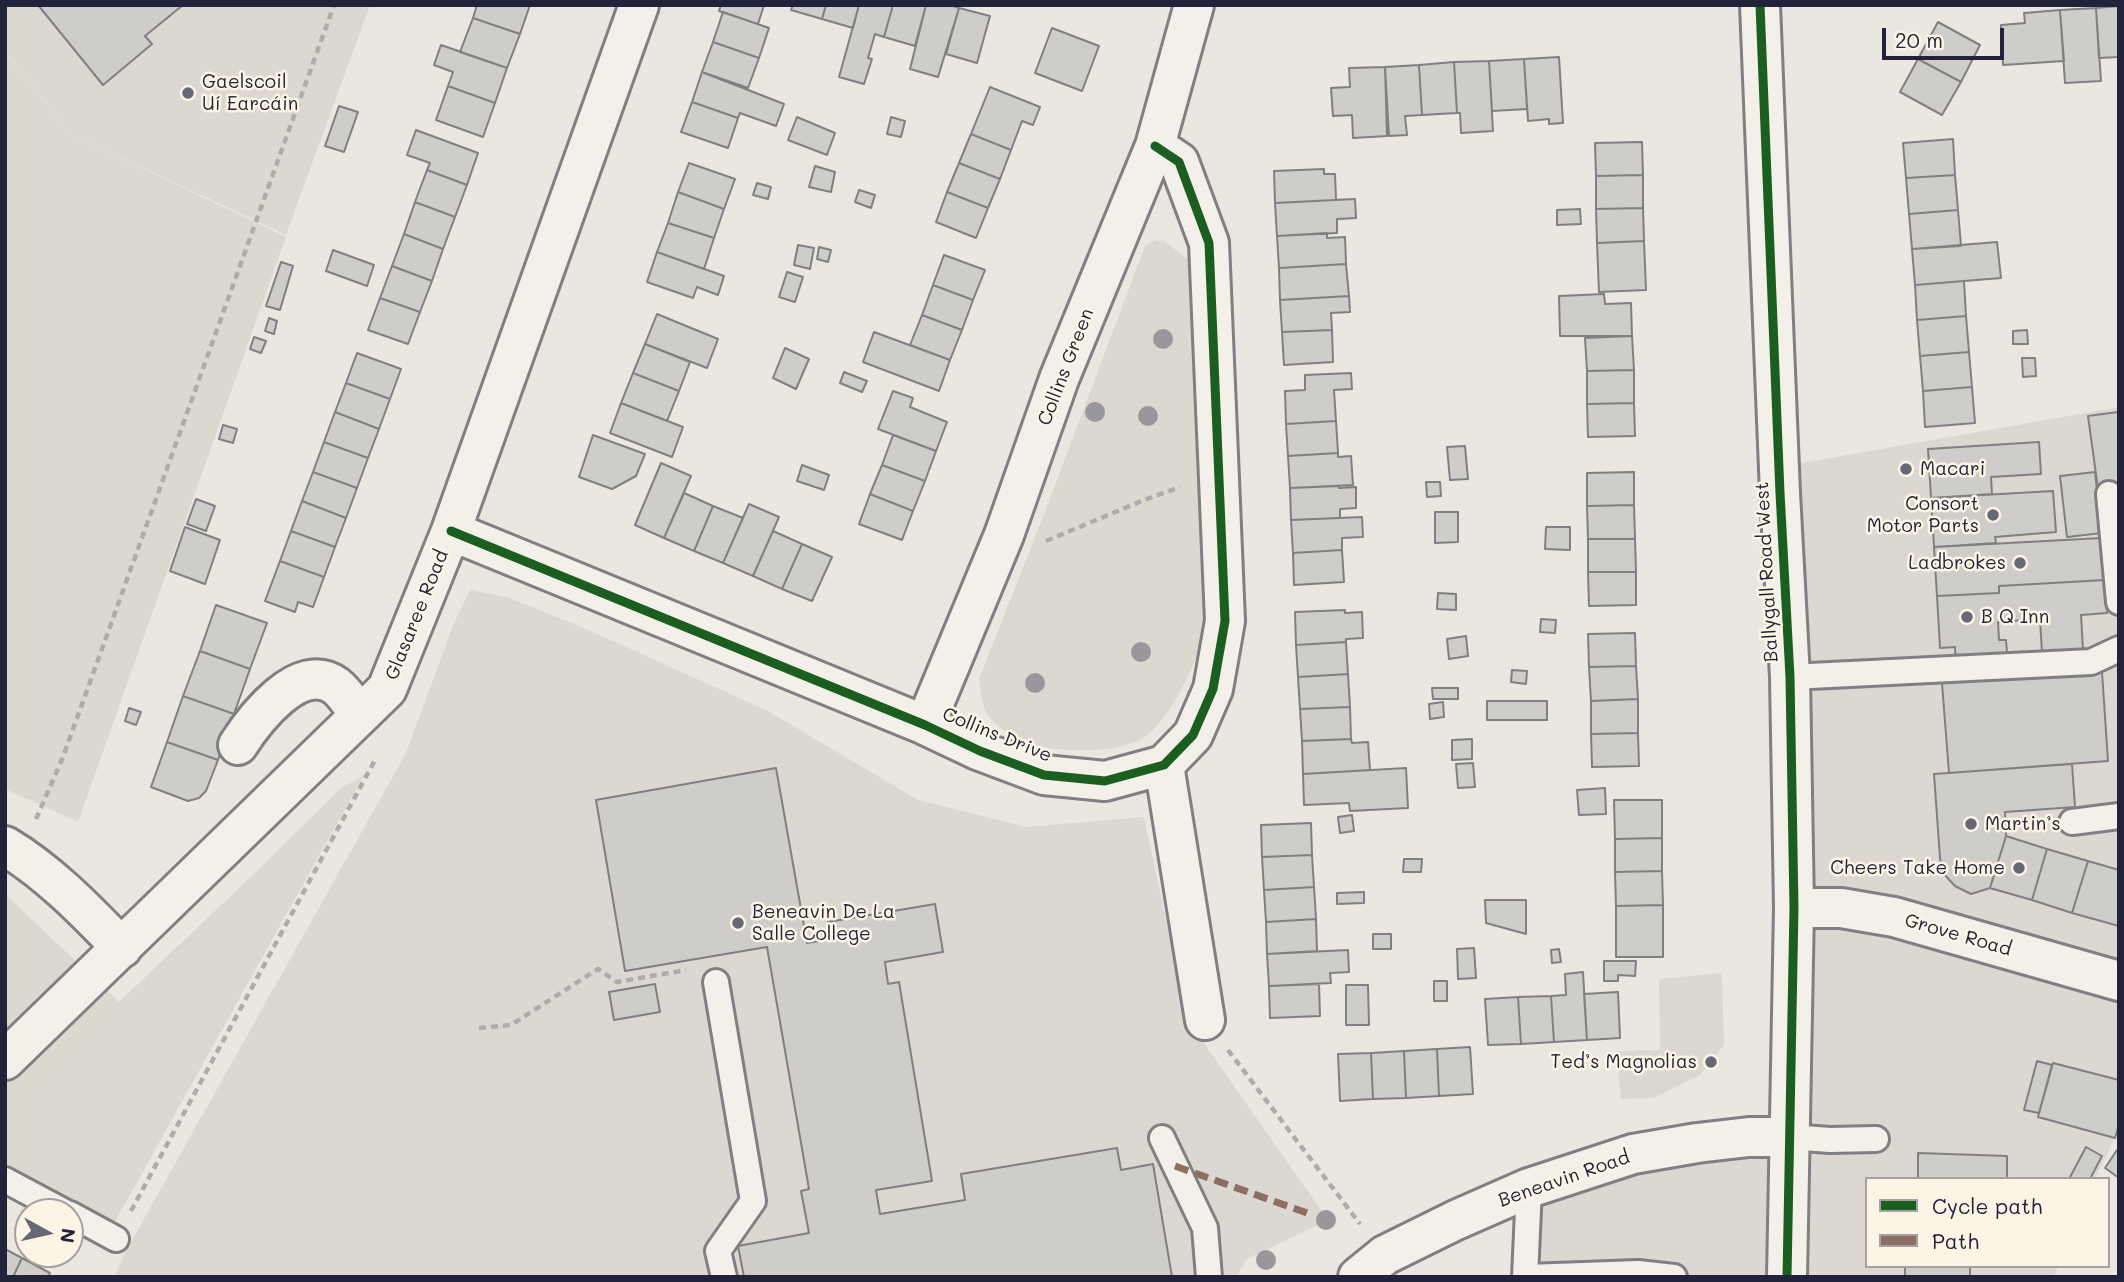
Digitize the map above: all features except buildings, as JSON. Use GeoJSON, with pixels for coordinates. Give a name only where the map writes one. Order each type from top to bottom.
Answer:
{"type":"FeatureCollection","features":[{"type":"Feature","properties":{"kind":"street","name":"Glasaree Road"},"geometry":{"type":"LineString","coordinates":[[5,1060],[387,689],[451,531],[639,5]]}},
{"type":"Feature","properties":{"kind":"street","name":"Collins Green"},"geometry":{"type":"LineString","coordinates":[[925,724],[1004,536],[1059,379],[1155,146],[1194,5]]}},
{"type":"Feature","properties":{"kind":"street","name":"Ballygall Road West"},"geometry":{"type":"LineString","coordinates":[[1760,5],[1790,677],[1794,908],[1787,1277]]}},
{"type":"Feature","properties":{"kind":"street","name":"Collins Drive"},"geometry":{"type":"LineString","coordinates":[[451,531],[925,724],[980,751],[1044,775],[1105,781],[1164,765],[1193,736],[1213,689],[1225,621],[1209,243],[1179,162],[1155,146]]}},
{"type":"Feature","properties":{"kind":"street"},"geometry":{"type":"LineString","coordinates":[[238,745],[254,719],[275,699],[302,682],[322,680],[335,686],[360,715]]}},
{"type":"Feature","properties":{"kind":"street"},"geometry":{"type":"LineString","coordinates":[[1164,765],[1205,1020]]}},
{"type":"Feature","properties":{"kind":"street"},"geometry":{"type":"LineString","coordinates":[[13,850],[69,895],[122,948]]}},
{"type":"Feature","properties":{"kind":"street","name":"Grove Road"},"geometry":{"type":"LineString","coordinates":[[1794,908],[1841,908],[1895,917],[2119,981]]}},
{"type":"Feature","properties":{"kind":"street","name":"Beneavin Road"},"geometry":{"type":"LineString","coordinates":[[1371,1266],[1456,1220],[1529,1188],[1633,1154],[1749,1137],[1789,1137]]}},
{"type":"Feature","properties":{"kind":"lane"},"geometry":{"type":"LineString","coordinates":[[2109,494],[2119,602]]}},
{"type":"Feature","properties":{"kind":"lane"},"geometry":{"type":"LineString","coordinates":[[1790,677],[2091,662],[2119,649]]}},
{"type":"Feature","properties":{"kind":"lane"},"geometry":{"type":"LineString","coordinates":[[2072,822],[2119,816]]}},
{"type":"Feature","properties":{"kind":"lane"},"geometry":{"type":"LineString","coordinates":[[716,982],[753,1201],[718,1251],[724,1277]]}},
{"type":"Feature","properties":{"kind":"lane"},"geometry":{"type":"LineString","coordinates":[[1789,1137],[1876,1139]]}},
{"type":"Feature","properties":{"kind":"lane"},"geometry":{"type":"LineString","coordinates":[[1162,1138],[1205,1228],[1209,1277]]}},
{"type":"Feature","properties":{"kind":"lane"},"geometry":{"type":"LineString","coordinates":[[5,1180],[39,1198]]}},
{"type":"Feature","properties":{"kind":"lane"},"geometry":{"type":"LineString","coordinates":[[1529,1188],[1526,1277],[1638,1272],[1674,1277]]}},
{"type":"Feature","properties":{"kind":"lane"},"geometry":{"type":"LineString","coordinates":[[84,1222],[116,1239]]}},
{"type":"Feature","properties":{"kind":"path"},"geometry":{"type":"LineString","coordinates":[[13,850],[63,757],[334,5]]}},
{"type":"Feature","properties":{"kind":"path"},"geometry":{"type":"LineString","coordinates":[[1004,536],[1033,542],[1050,540],[1182,486],[1220,483]]}},
{"type":"Feature","properties":{"kind":"path"},"geometry":{"type":"LineString","coordinates":[[116,1239],[384,743],[360,715]]}},
{"type":"Feature","properties":{"kind":"path"},"geometry":{"type":"LineString","coordinates":[[478,1028],[511,1024],[598,969],[617,982],[712,966],[716,982]]}},
{"type":"Feature","properties":{"kind":"path"},"geometry":{"type":"LineString","coordinates":[[1205,1020],[1371,1266]]}},
{"type":"Feature","properties":{"kind":"shaded area","name":"Gaelscoil Uí Earcáin"},"geometry":{"type":"Polygon","coordinates":[[[5,5],[370,5],[286,235],[71,134],[5,52],[5,5]]]}},
{"type":"Feature","properties":{"kind":"shaded area"},"geometry":{"type":"Polygon","coordinates":[[[5,53],[71,134],[286,237],[78,822],[5,789],[5,53]]]}},
{"type":"Feature","properties":{"kind":"shaded area"},"geometry":{"type":"Polygon","coordinates":[[[1155,240],[1164,241],[1191,262],[1206,635],[1175,702],[1147,735],[1135,742],[1104,749],[1067,750],[1035,745],[1015,737],[991,718],[983,703],[979,679],[1145,246],[1155,240]]]}},
{"type":"Feature","properties":{"kind":"shaded area"},"geometry":{"type":"Polygon","coordinates":[[[2119,407],[2119,1129],[2096,1177],[1865,1177],[1865,1268],[2057,1268],[2054,1277],[1524,1277],[1528,1190],[1778,1140],[1779,467],[2119,407]]]}},
{"type":"Feature","properties":{"kind":"shaded area","name":"Beneavin De La Salle College"},"geometry":{"type":"Polygon","coordinates":[[[470,590],[507,597],[584,628],[768,711],[918,800],[1027,827],[1144,817],[1187,1019],[1328,1220],[1247,1259],[1236,1277],[114,1277],[127,1249],[406,753],[454,623],[470,590]]]}},
{"type":"Feature","properties":{"kind":"shaded area"},"geometry":{"type":"Polygon","coordinates":[[[364,775],[111,1229],[84,1214],[84,1198],[53,1198],[5,1172],[5,894],[119,1002],[340,789],[364,775]]]}},
{"type":"Feature","properties":{"kind":"shaded area"},"geometry":{"type":"Polygon","coordinates":[[[410,796],[551,862],[465,1043],[556,1086],[487,1224],[254,1111],[325,977],[410,796]]]}},
{"type":"Feature","properties":{"kind":"shaded area"},"geometry":{"type":"Polygon","coordinates":[[[1131,838],[1169,1085],[1046,1104],[1007,857],[1131,838]]]}},
{"type":"Feature","properties":{"kind":"shaded area"},"geometry":{"type":"Polygon","coordinates":[[[1006,951],[1044,1131],[951,1150],[914,970],[1006,951]]]}},
{"type":"Feature","properties":{"kind":"shaded area"},"geometry":{"type":"Polygon","coordinates":[[[1722,973],[1724,1045],[1700,1075],[1654,1098],[1621,1099],[1616,1051],[1660,1050],[1659,979],[1722,973]]]}},
{"type":"Feature","properties":{"kind":"shaded area"},"geometry":{"type":"Polygon","coordinates":[[[298,1199],[464,1277],[262,1277],[298,1199]]]}},
{"type":"Feature","properties":{"kind":"marked path"},"geometry":{"type":"LineString","coordinates":[[1175,1166],[1310,1214]]}},
{"type":"Feature","properties":{"kind":"cycle path"},"geometry":{"type":"LineString","coordinates":[[1760,5],[1790,677],[1794,908],[1787,1277]]}},
{"type":"Feature","properties":{"kind":"cycle path"},"geometry":{"type":"LineString","coordinates":[[451,531],[925,725],[980,751],[1044,775],[1105,781],[1164,765],[1193,735],[1213,689],[1225,621],[1209,243],[1179,162],[1155,146]]}},
{"type":"Feature","properties":{"kind":"place","name":"Gaelscoil Uí Earcáin"},"geometry":{"type":"Point","coordinates":[188,93]}},
{"type":"Feature","properties":{"kind":"place","name":"Macari"},"geometry":{"type":"Point","coordinates":[1906,469]}},
{"type":"Feature","properties":{"kind":"place","name":"Consort Motor Parts"},"geometry":{"type":"Point","coordinates":[1993,515]}},
{"type":"Feature","properties":{"kind":"place","name":"Ladbrokes"},"geometry":{"type":"Point","coordinates":[2020,563]}},
{"type":"Feature","properties":{"kind":"place","name":"B Q Inn"},"geometry":{"type":"Point","coordinates":[1967,617]}},
{"type":"Feature","properties":{"kind":"place","name":"Martin’s"},"geometry":{"type":"Point","coordinates":[1971,824]}},
{"type":"Feature","properties":{"kind":"place","name":"Cheers Take Home"},"geometry":{"type":"Point","coordinates":[2019,868]}},
{"type":"Feature","properties":{"kind":"place","name":"Beneavin De La Salle College"},"geometry":{"type":"Point","coordinates":[738,923]}},
{"type":"Feature","properties":{"kind":"place","name":"Ted’s Magnolias"},"geometry":{"type":"Point","coordinates":[1711,1062]}}]}
